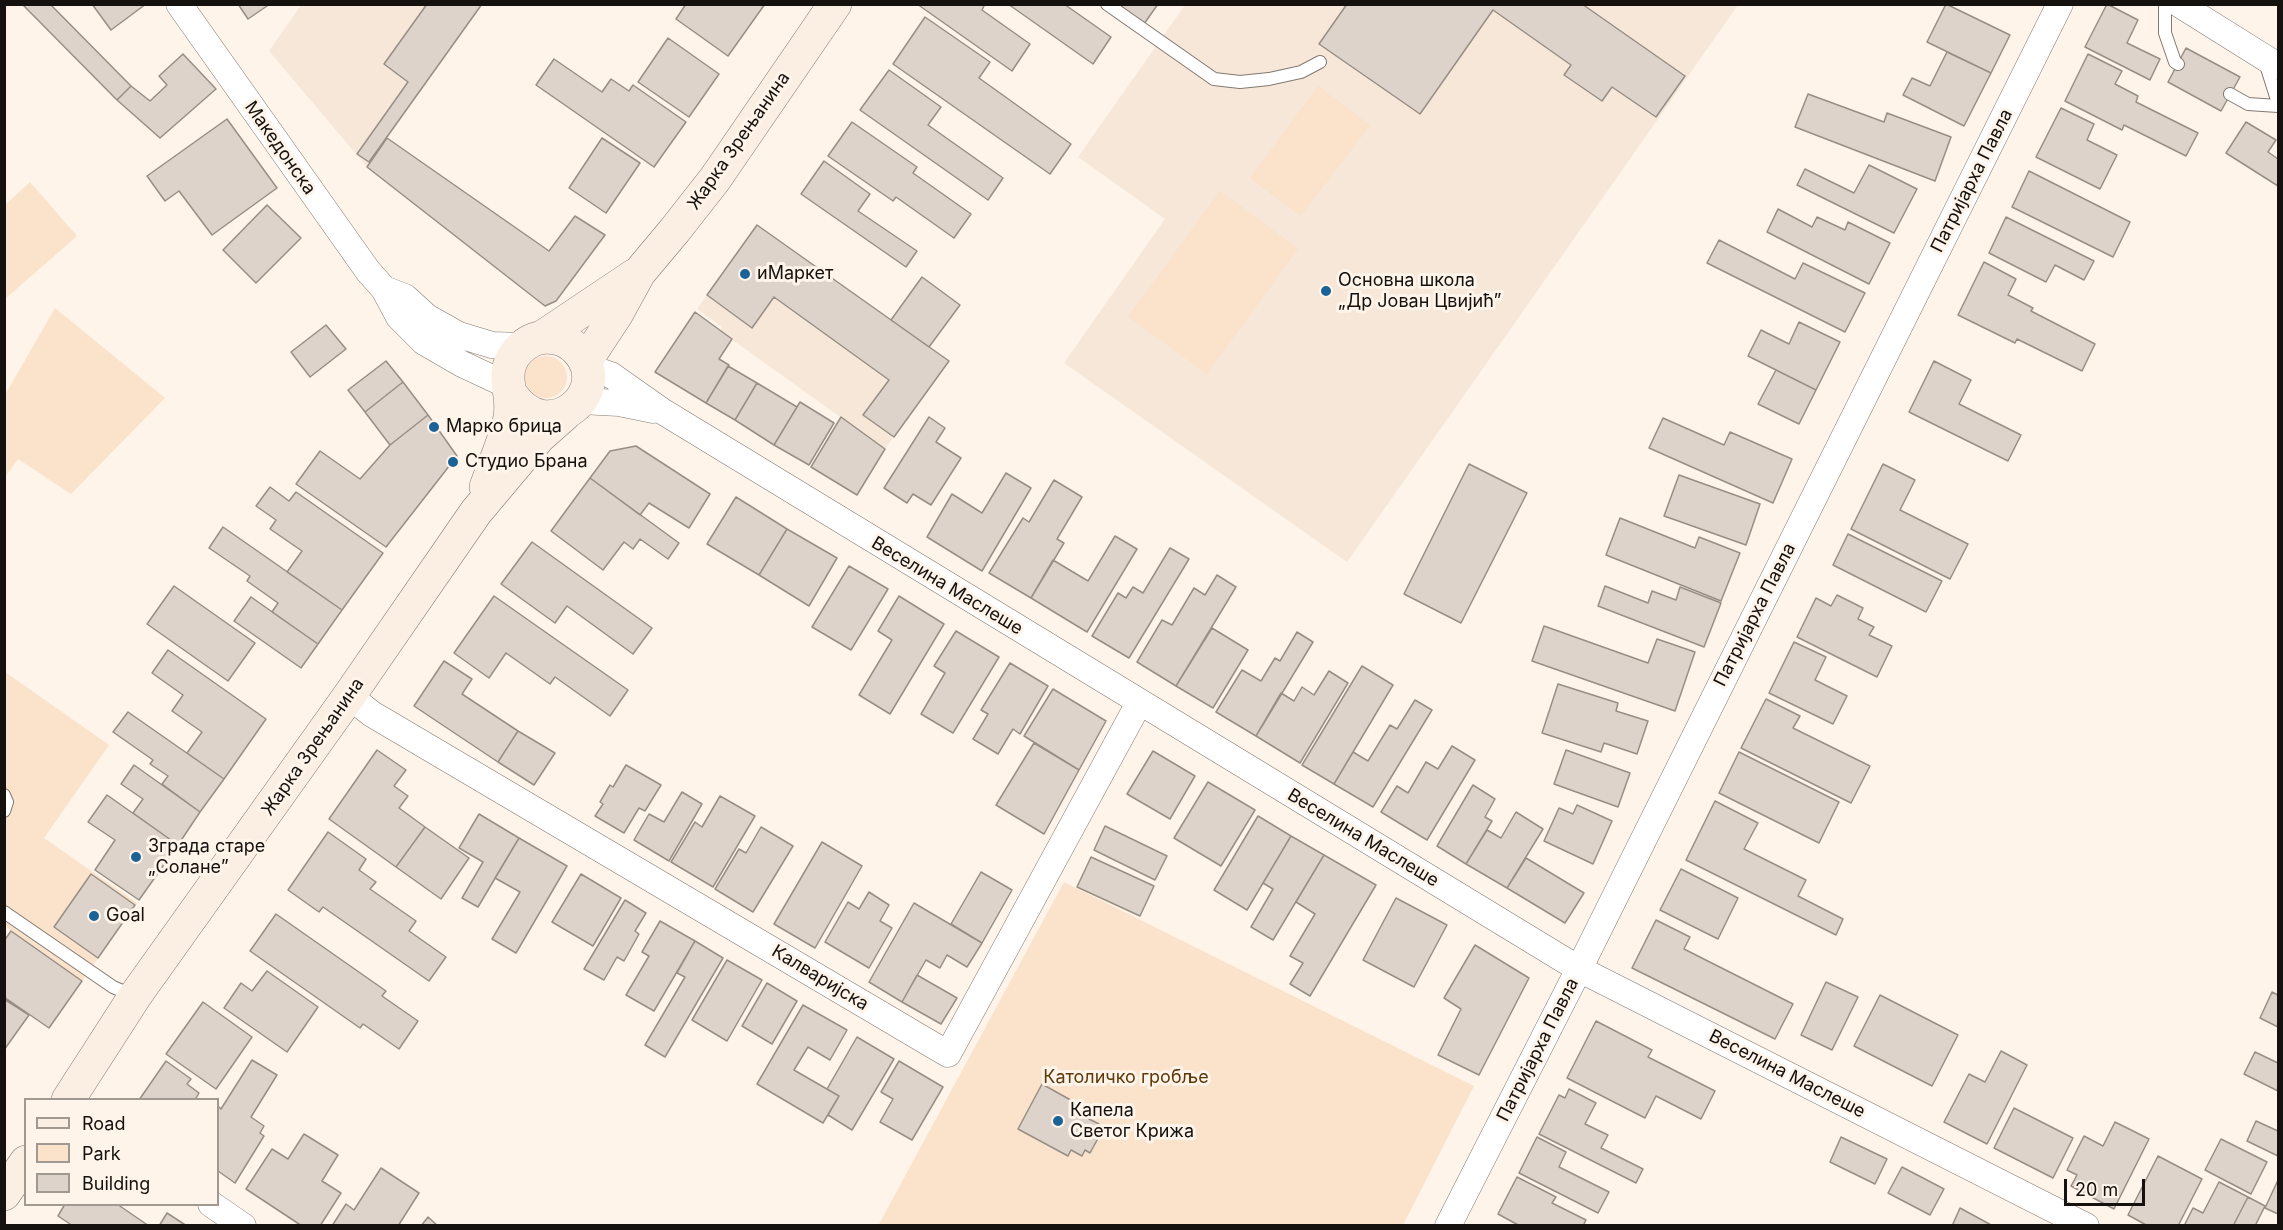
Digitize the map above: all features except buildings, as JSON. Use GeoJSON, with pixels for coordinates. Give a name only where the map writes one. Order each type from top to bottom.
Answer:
{"type":"FeatureCollection","features":[{"type":"Feature","properties":{"kind":"main road","name":"Жарка Зрењанина"},"geometry":{"type":"LineString","coordinates":[[69,1098],[135,996],[349,696],[476,512],[539,437],[573,407],[586,391],[588,379],[586,365],[639,273],[715,179],[835,4]]}},
{"type":"Feature","properties":{"kind":"main road","name":"Жарка Зрењанина"},"geometry":{"type":"LineString","coordinates":[[476,512],[510,420],[508,374],[510,363],[532,342],[639,273]]}},
{"type":"Feature","properties":{"kind":"main road"},"geometry":{"type":"LineString","coordinates":[[532,342],[552,337],[562,340],[572,345],[586,365]]}},
{"type":"Feature","properties":{"kind":"main road"},"geometry":{"type":"LineString","coordinates":[[510,390],[518,405],[540,417],[553,417],[573,407]]}},
{"type":"Feature","properties":{"kind":"main road"},"geometry":{"type":"LineString","coordinates":[[4,1194],[24,1165]]}},
{"type":"Feature","properties":{"kind":"street","name":"Македонска"},"geometry":{"type":"LineString","coordinates":[[179,4],[368,271],[384,289],[399,317],[424,342],[510,390]]}},
{"type":"Feature","properties":{"kind":"street","name":"Патријарха Павла"},"geometry":{"type":"LineString","coordinates":[[1449,1226],[2060,4]]}},
{"type":"Feature","properties":{"kind":"street"},"geometry":{"type":"LineString","coordinates":[[2180,4],[2271,62]]}},
{"type":"Feature","properties":{"kind":"street","name":"Македонска"},"geometry":{"type":"LineString","coordinates":[[384,289],[405,297],[443,327],[471,340],[504,347],[532,342]]}},
{"type":"Feature","properties":{"kind":"street","name":"Веселина Маслеше"},"geometry":{"type":"LineString","coordinates":[[586,365],[611,375],[662,411],[1579,969],[2086,1226]]}},
{"type":"Feature","properties":{"kind":"street","name":"Веселина Маслеше"},"geometry":{"type":"LineString","coordinates":[[573,407],[619,403],[662,411]]}},
{"type":"Feature","properties":{"kind":"street","name":"Калваријска"},"geometry":{"type":"LineString","coordinates":[[349,696],[382,720],[948,1054],[1139,703]]}},
{"type":"Feature","properties":{"kind":"street"},"geometry":{"type":"LineString","coordinates":[[214,1206],[243,1226]]}},
{"type":"Feature","properties":{"kind":"lane"},"geometry":{"type":"LineString","coordinates":[[1107,4],[1214,79],[1240,82],[1269,79],[1300,72],[1320,62]]}},
{"type":"Feature","properties":{"kind":"lane"},"geometry":{"type":"LineString","coordinates":[[2165,4],[2165,33],[2175,62],[2178,64]]}},
{"type":"Feature","properties":{"kind":"lane"},"geometry":{"type":"LineString","coordinates":[[2230,94],[2248,104],[2278,105],[2271,62]]}},
{"type":"Feature","properties":{"kind":"lane"},"geometry":{"type":"LineString","coordinates":[[4,795],[7,802],[4,811]]}},
{"type":"Feature","properties":{"kind":"lane"},"geometry":{"type":"LineString","coordinates":[[4,912],[113,987],[135,996]]}},
{"type":"Feature","properties":{"kind":"shaded area"},"geometry":{"type":"Polygon","coordinates":[[[301,5],[482,5],[367,167],[269,51],[301,5]]]}},
{"type":"Feature","properties":{"kind":"shaded area","name":"Основна школа „Др Јован Цвијић”"},"geometry":{"type":"Polygon","coordinates":[[[1185,5],[1738,5],[1347,562],[1064,363],[1165,219],[1078,157],[1185,5]]]}},
{"type":"Feature","properties":{"kind":"shaded area"},"geometry":{"type":"Polygon","coordinates":[[[757,225],[949,361],[885,449],[720,331],[722,327],[697,309],[757,225]]]}},
{"type":"Feature","properties":{"kind":"green space"},"geometry":{"type":"Polygon","coordinates":[[[1318,86],[1370,125],[1301,216],[1250,178],[1318,86]]]}},
{"type":"Feature","properties":{"kind":"green space"},"geometry":{"type":"Polygon","coordinates":[[[30,182],[77,236],[5,299],[5,205],[30,182]]]}},
{"type":"Feature","properties":{"kind":"green space"},"geometry":{"type":"Polygon","coordinates":[[[1220,191],[1298,249],[1207,374],[1128,317],[1220,191]]]}},
{"type":"Feature","properties":{"kind":"green space"},"geometry":{"type":"Polygon","coordinates":[[[55,308],[165,398],[71,494],[18,459],[5,477],[5,395],[55,308]]]}},
{"type":"Feature","properties":{"kind":"green space"},"geometry":{"type":"Polygon","coordinates":[[[546,356],[561,362],[567,377],[561,392],[546,398],[531,392],[525,377],[531,362],[546,356]]]}},
{"type":"Feature","properties":{"kind":"green space"},"geometry":{"type":"Polygon","coordinates":[[[5,672],[109,745],[44,838],[137,903],[82,981],[5,926],[5,672]]]}},
{"type":"Feature","properties":{"kind":"green space","name":"Католичко гробље"},"geometry":{"type":"Polygon","coordinates":[[[1064,882],[1474,1086],[1403,1225],[878,1226],[1064,882]]]}},
{"type":"Feature","properties":{"kind":"place","name":"иМаркет"},"geometry":{"type":"Point","coordinates":[745,274]}},
{"type":"Feature","properties":{"kind":"place","name":"Основна школа „Др Јован Цвијић”"},"geometry":{"type":"Point","coordinates":[1326,291]}},
{"type":"Feature","properties":{"kind":"place","name":"Марко брица"},"geometry":{"type":"Point","coordinates":[434,427]}},
{"type":"Feature","properties":{"kind":"place","name":"Студио Брана"},"geometry":{"type":"Point","coordinates":[453,462]}},
{"type":"Feature","properties":{"kind":"place","name":"Зграда старе „Солане”"},"geometry":{"type":"Point","coordinates":[136,857]}},
{"type":"Feature","properties":{"kind":"place","name":"Goal"},"geometry":{"type":"Point","coordinates":[94,916]}},
{"type":"Feature","properties":{"kind":"place","name":"Капела Светог Крижа"},"geometry":{"type":"Point","coordinates":[1058,1121]}}]}
